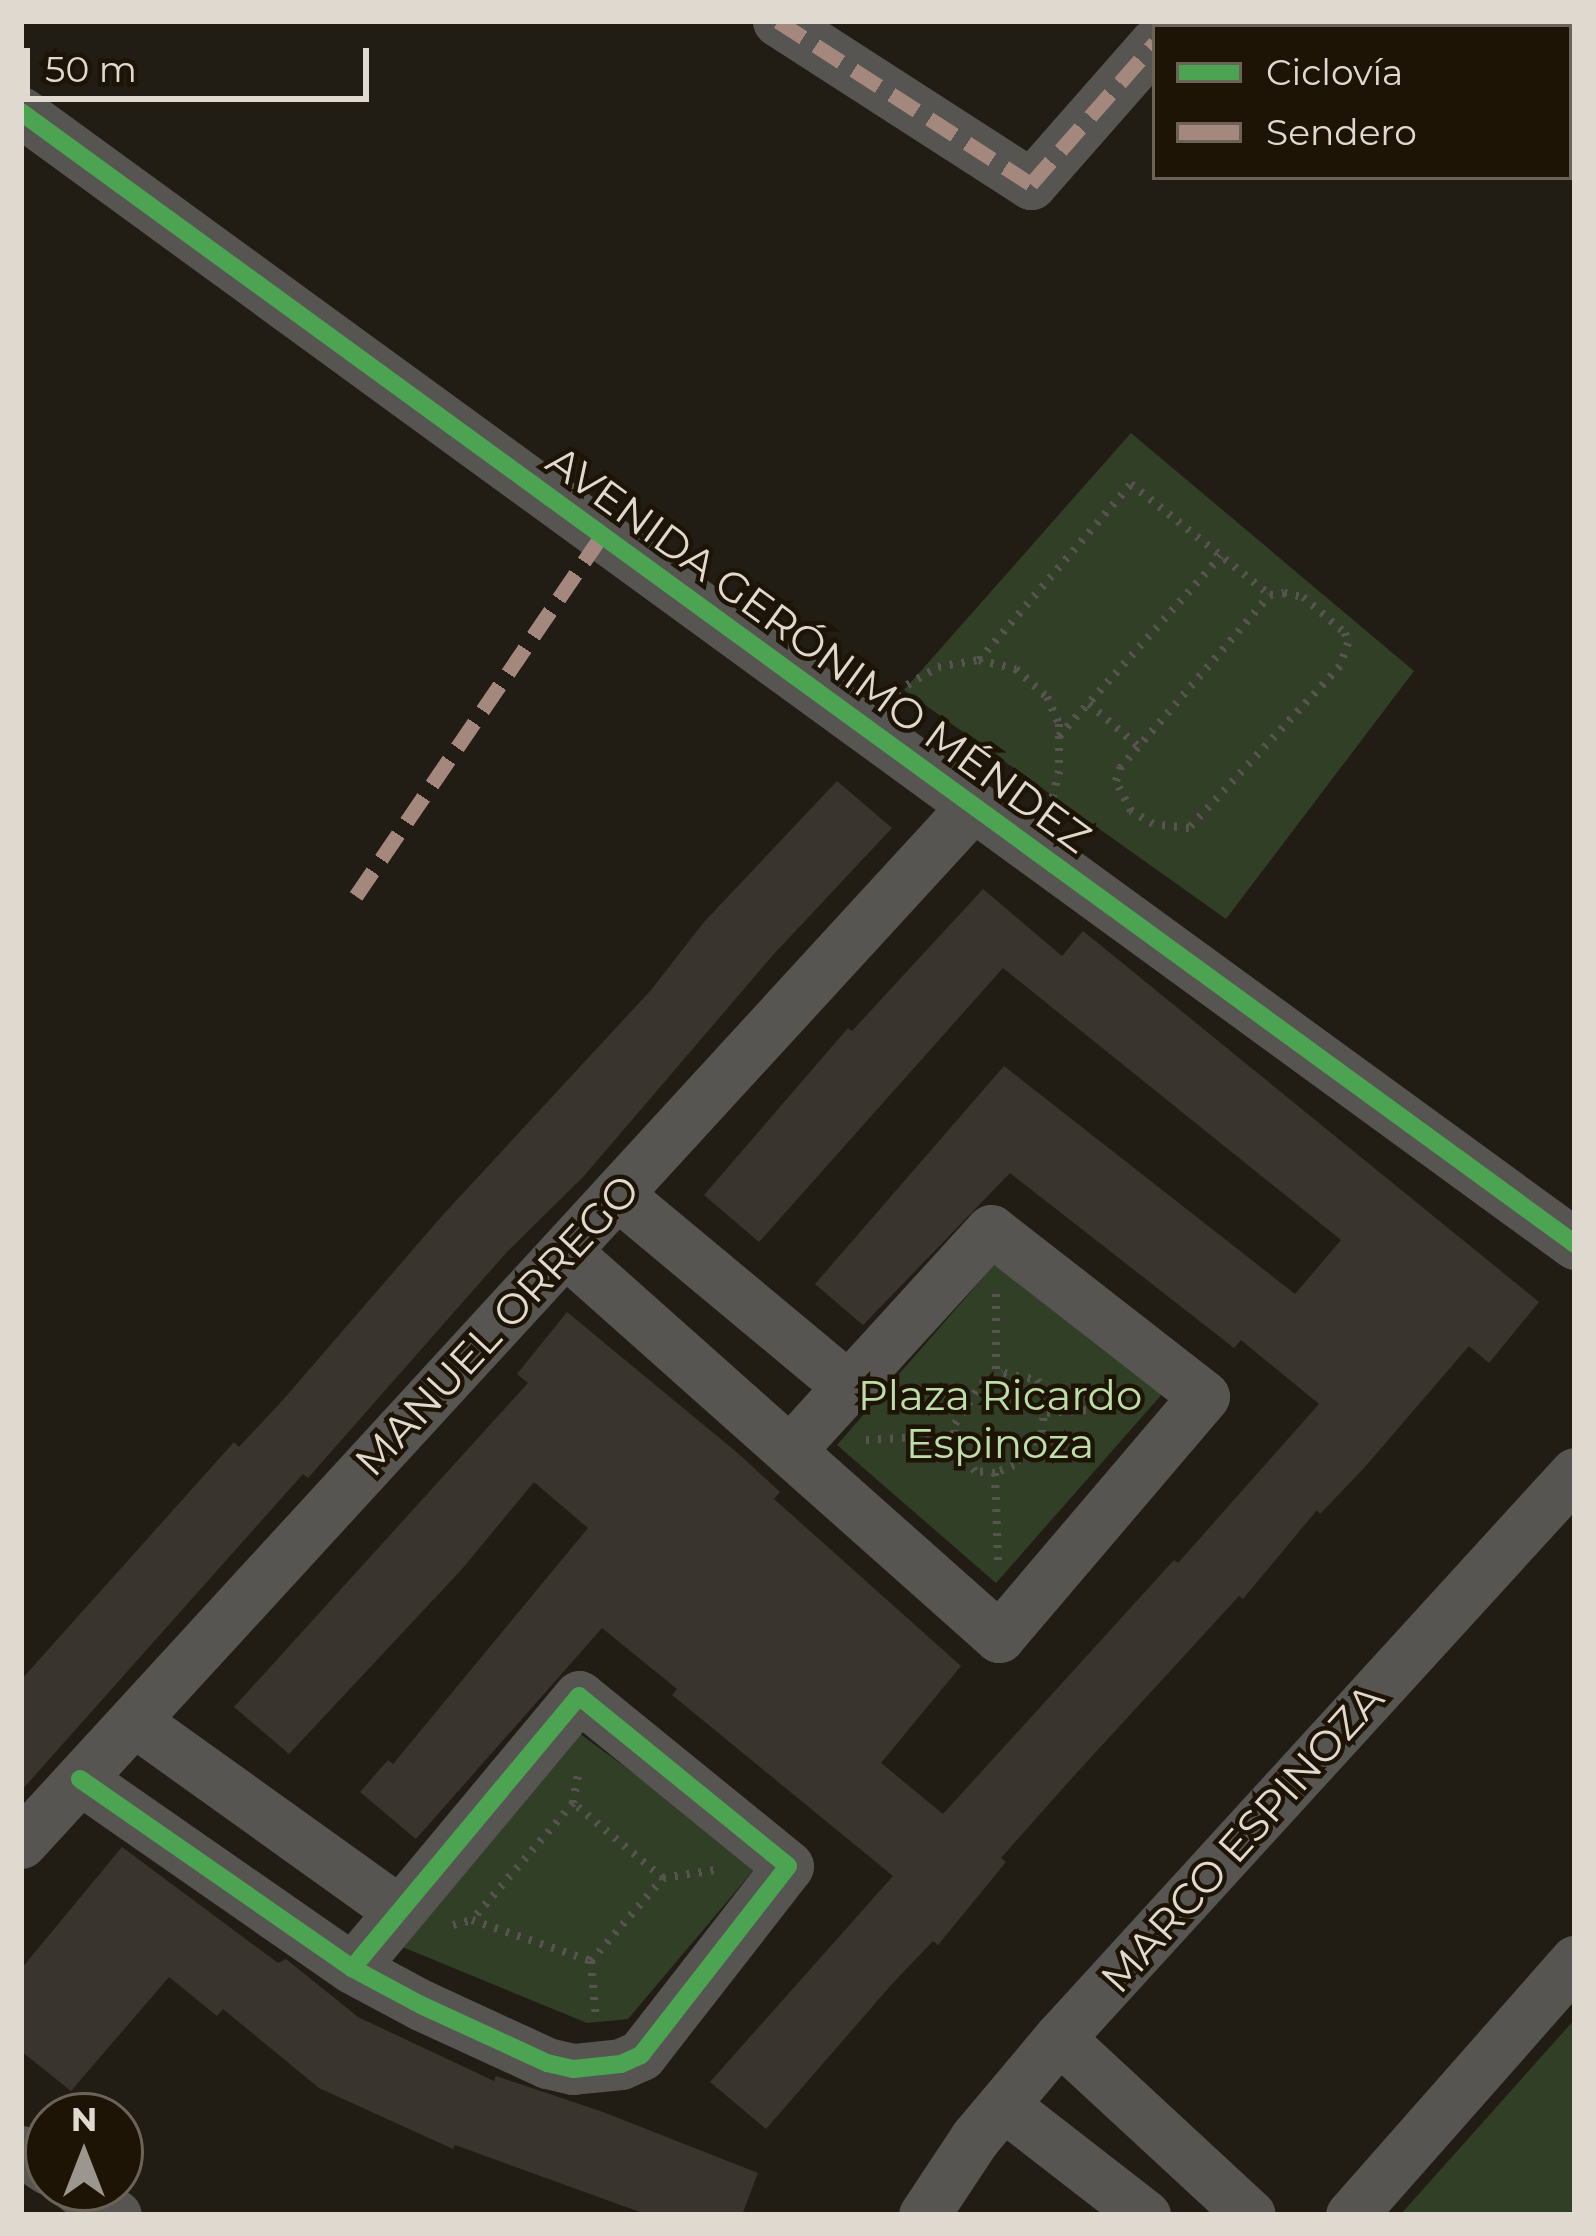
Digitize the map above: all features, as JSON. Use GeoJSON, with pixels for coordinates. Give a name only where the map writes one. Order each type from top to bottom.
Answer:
{"type":"FeatureCollection","features":[{"type":"Feature","properties":{"kind":"street"},"geometry":{"type":"LineString","coordinates":[[778,21],[1031,184],[1152,46]]}},
{"type":"Feature","properties":{"kind":"street","name":"AVENIDA GERÓNIMO MÉNDEZ"},"geometry":{"type":"LineString","coordinates":[[21,112],[1575,1244]]}},
{"type":"Feature","properties":{"kind":"street","name":"MANUEL ORREGO"},"geometry":{"type":"LineString","coordinates":[[21,1843],[974,806]]}},
{"type":"Feature","properties":{"kind":"street"},"geometry":{"type":"LineString","coordinates":[[617,1194],[849,1388]]}},
{"type":"Feature","properties":{"kind":"street"},"geometry":{"type":"LineString","coordinates":[[565,1251],[793,1447],[999,1637],[1204,1396],[991,1230],[793,1447]]}},
{"type":"Feature","properties":{"kind":"street","name":"MARCO ESPINOZA"},"geometry":{"type":"LineString","coordinates":[[924,2215],[1003,2105],[1059,2038],[1575,1473]]}},
{"type":"Feature","properties":{"kind":"street"},"geometry":{"type":"LineString","coordinates":[[80,1779],[352,1968],[547,2063],[573,2069],[621,2064],[640,2055],[788,1866],[579,1696],[352,1968]]}},
{"type":"Feature","properties":{"kind":"street"},"geometry":{"type":"LineString","coordinates":[[134,1721],[398,1910]]}},
{"type":"Feature","properties":{"kind":"street"},"geometry":{"type":"LineString","coordinates":[[1351,2215],[1575,1961]]}},
{"type":"Feature","properties":{"kind":"street"},"geometry":{"type":"LineString","coordinates":[[1059,2038],[1250,2215]]}},
{"type":"Feature","properties":{"kind":"street"},"geometry":{"type":"LineString","coordinates":[[1003,2105],[1145,2215]]}},
{"type":"Feature","properties":{"kind":"path"},"geometry":{"type":"LineString","coordinates":[[980,660],[1131,484],[1270,595],[1303,597],[1330,616],[1348,643],[1340,665],[1189,828],[1153,824],[1120,797],[1120,768],[1270,595]]}},
{"type":"Feature","properties":{"kind":"path"},"geometry":{"type":"LineString","coordinates":[[1059,736],[1221,556]]}},
{"type":"Feature","properties":{"kind":"path"},"geometry":{"type":"LineString","coordinates":[[859,723],[906,684],[938,667],[980,660],[1016,669],[1047,697],[1059,736],[1059,771],[1049,814],[1024,843]]}},
{"type":"Feature","properties":{"kind":"path"},"geometry":{"type":"LineString","coordinates":[[1089,704],[1138,747]]}},
{"type":"Feature","properties":{"kind":"path"},"geometry":{"type":"LineString","coordinates":[[995,1234],[996,1377]]}},
{"type":"Feature","properties":{"kind":"path"},"geometry":{"type":"LineString","coordinates":[[1022,1374],[1037,1381],[1046,1394],[1047,1413],[1031,1449],[995,1473],[975,1471],[960,1459],[954,1435],[965,1403],[996,1377],[1022,1374]]}},
{"type":"Feature","properties":{"kind":"path"},"geometry":{"type":"LineString","coordinates":[[1047,1413],[1200,1401]]}},
{"type":"Feature","properties":{"kind":"path"},"geometry":{"type":"LineString","coordinates":[[793,1447],[954,1435]]}},
{"type":"Feature","properties":{"kind":"path"},"geometry":{"type":"LineString","coordinates":[[995,1473],[999,1637]]}},
{"type":"Feature","properties":{"kind":"path"},"geometry":{"type":"LineString","coordinates":[[573,1803],[663,1877],[591,1961],[472,1920],[573,1803]]}},
{"type":"Feature","properties":{"kind":"green space"},"geometry":{"type":"Polygon","coordinates":[[[1131,433],[1414,671],[1226,919],[904,690],[1131,433]]]}},
{"type":"Feature","properties":{"kind":"green space","name":"Plaza Ricardo Espinoza"},"geometry":{"type":"Polygon","coordinates":[[[1003,1255],[1163,1393],[996,1583],[837,1445],[1003,1255]]]}},
{"type":"Feature","properties":{"kind":"green space"},"geometry":{"type":"Polygon","coordinates":[[[579,1733],[758,1865],[628,2019],[587,2023],[400,1946],[579,1733]]]}},
{"type":"Feature","properties":{"kind":"green space"},"geometry":{"type":"Polygon","coordinates":[[[1575,2019],[1575,2215],[1400,2215],[1575,2019]]]}},
{"type":"Feature","properties":{"kind":"building"},"geometry":{"type":"Polygon","coordinates":[[[837,781],[892,828],[773,955],[584,1176],[506,1253],[308,1478],[303,1474],[21,1791],[21,1680],[234,1442],[239,1447],[282,1401],[441,1217],[651,990],[704,922],[837,781]]]}},
{"type":"Feature","properties":{"kind":"building"},"geometry":{"type":"Polygon","coordinates":[[[983,889],[1062,956],[1083,931],[1539,1302],[1489,1363],[1469,1346],[1364,1468],[1320,1514],[1317,1510],[1243,1599],[1239,1596],[1071,1779],[1001,1858],[1006,1862],[938,1945],[933,1941],[892,1984],[766,2129],[710,2082],[893,1876],[672,1695],[677,1689],[602,1628],[416,1839],[360,1792],[388,1760],[393,1764],[588,1528],[534,1482],[462,1569],[289,1754],[234,1707],[528,1383],[517,1374],[567,1312],[740,1455],[780,1492],[774,1499],[961,1666],[881,1763],[943,1814],[1174,1560],[1178,1563],[1319,1404],[1241,1340],[1234,1348],[1010,1173],[863,1325],[815,1284],[1004,1066],[1295,1294],[1341,1240],[1003,968],[759,1242],[704,1195],[848,1028],[852,1031],[983,889]]]}},
{"type":"Feature","properties":{"kind":"building"},"geometry":{"type":"Polygon","coordinates":[[[122,1847],[278,1963],[286,1959],[358,2017],[494,2081],[496,2076],[603,2112],[758,2173],[742,2215],[648,2215],[455,2145],[453,2149],[319,2088],[223,2009],[217,2016],[169,1977],[71,2091],[21,2051],[21,1969],[122,1847]]]}},
{"type":"Feature","properties":{"kind":"marked path"},"geometry":{"type":"LineString","coordinates":[[778,21],[1031,184],[1152,46]]}},
{"type":"Feature","properties":{"kind":"marked path"},"geometry":{"type":"LineString","coordinates":[[1172,24],[1175,21]]}},
{"type":"Feature","properties":{"kind":"marked path"},"geometry":{"type":"LineString","coordinates":[[356,896],[602,536]]}},
{"type":"Feature","properties":{"kind":"cycle path"},"geometry":{"type":"LineString","coordinates":[[21,112],[1575,1244]]}},
{"type":"Feature","properties":{"kind":"cycle path"},"geometry":{"type":"LineString","coordinates":[[80,1779],[352,1968],[547,2063],[573,2069],[621,2064],[641,2055],[788,1866],[579,1696],[352,1968]]}}]}
